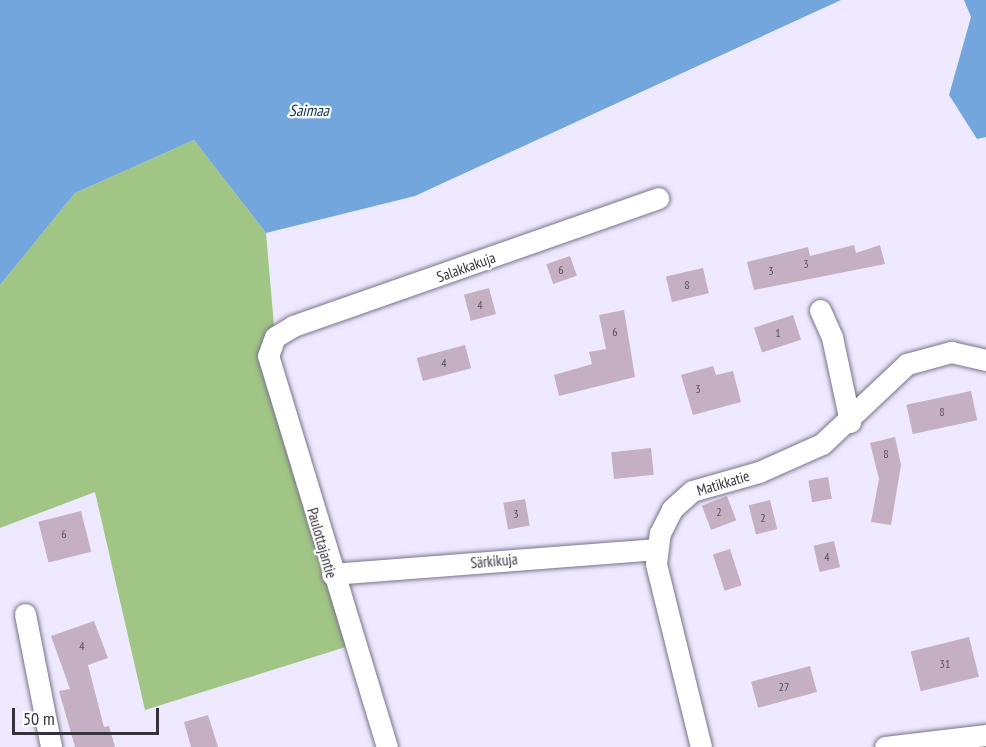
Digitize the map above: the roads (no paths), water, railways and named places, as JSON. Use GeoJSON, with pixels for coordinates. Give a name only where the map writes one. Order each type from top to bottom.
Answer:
{"type":"FeatureCollection","features":[{"type":"Feature","properties":{"kind":"street","name":"Salakkakuja"},"geometry":{"type":"LineString","coordinates":[[275,338],[293,326],[658,198]]}},
{"type":"Feature","properties":{"kind":"street"},"geometry":{"type":"LineString","coordinates":[[820,310],[832,337],[849,422]]}},
{"type":"Feature","properties":{"kind":"street","name":"Paulottajantie"},"geometry":{"type":"LineString","coordinates":[[275,338],[268,356],[332,574],[387,747]]}},
{"type":"Feature","properties":{"kind":"street","name":"Matikkatie"},"geometry":{"type":"LineString","coordinates":[[657,549],[672,509],[692,491],[792,460],[849,422],[907,364],[951,352],[986,360]]}},
{"type":"Feature","properties":{"kind":"street"},"geometry":{"type":"LineString","coordinates":[[657,549],[701,747]]}},
{"type":"Feature","properties":{"kind":"street","name":"Särkikuja"},"geometry":{"type":"LineString","coordinates":[[332,574],[657,549]]}},
{"type":"Feature","properties":{"kind":"street"},"geometry":{"type":"LineString","coordinates":[[25,614],[51,747]]}},
{"type":"Feature","properties":{"kind":"street"},"geometry":{"type":"LineString","coordinates":[[885,747],[986,735]]}},
{"type":"Feature","properties":{"kind":"water","name":"Saimaa"},"geometry":{"type":"Polygon","coordinates":[[[0,0],[841,0],[415,196],[266,233],[194,140],[75,193],[0,285],[0,0]]]}},
{"type":"Feature","properties":{"kind":"water"},"geometry":{"type":"Polygon","coordinates":[[[964,0],[986,0],[986,137],[977,139],[949,95],[971,17],[964,0]]]}}]}
